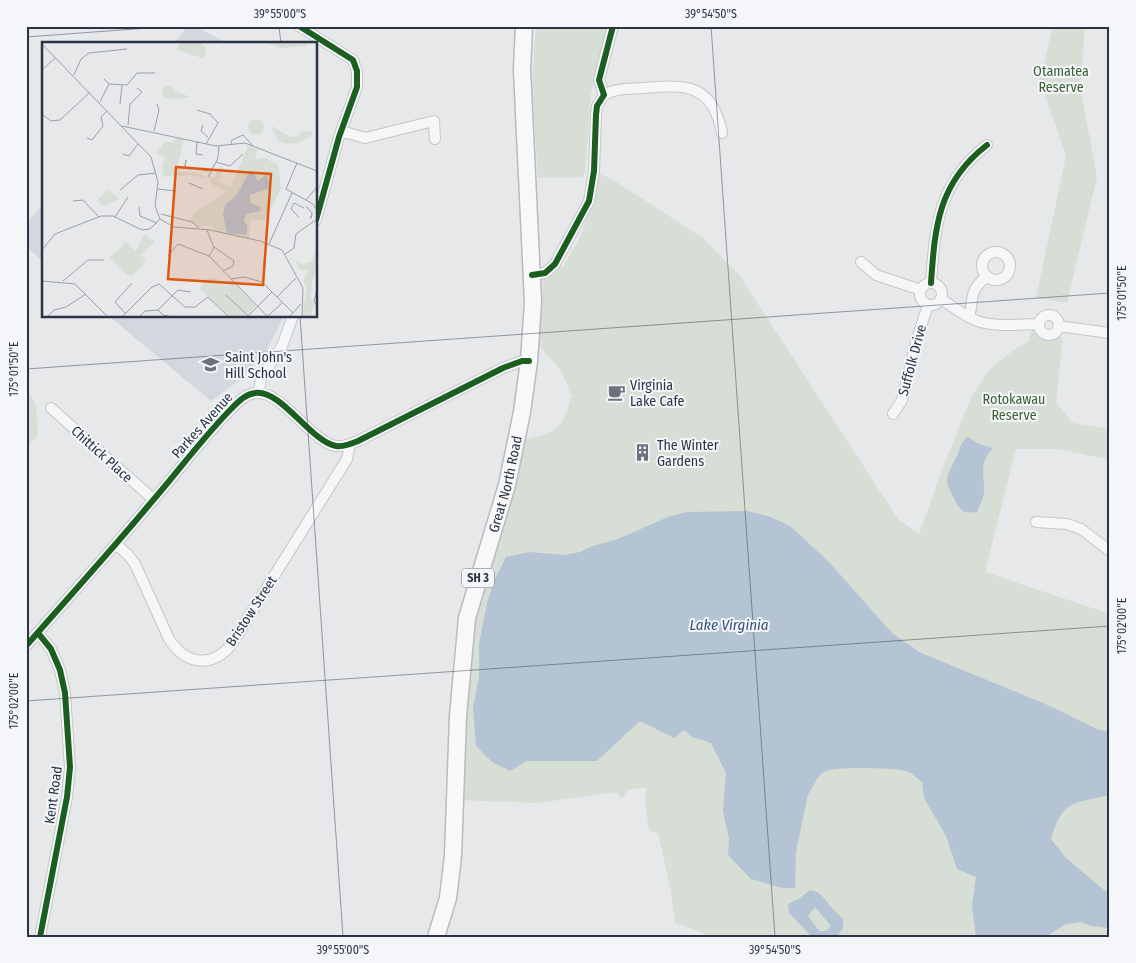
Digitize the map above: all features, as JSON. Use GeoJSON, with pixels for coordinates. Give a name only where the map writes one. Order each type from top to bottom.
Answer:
{"type":"FeatureCollection","features":[{"type":"Feature","properties":{"kind":"highway","name":"Great North Road"},"geometry":{"type":"LineString","coordinates":[[436,937],[448,898],[453,856],[458,716],[467,618],[507,485],[522,412],[529,362],[532,325],[532,275],[522,70],[524,26]]}},
{"type":"Feature","properties":{"kind":"street"},"geometry":{"type":"LineString","coordinates":[[299,26],[353,60],[357,71],[356,87],[340,131],[318,213]]}},
{"type":"Feature","properties":{"kind":"street"},"geometry":{"type":"LineString","coordinates":[[604,95],[599,80],[613,26]]}},
{"type":"Feature","properties":{"kind":"street"},"geometry":{"type":"LineString","coordinates":[[532,275],[545,273],[555,264],[589,201],[594,171],[597,106],[604,95],[615,90],[688,87],[707,98],[720,120],[722,133]]}},
{"type":"Feature","properties":{"kind":"street"},"geometry":{"type":"LineString","coordinates":[[340,131],[365,138],[434,121],[435,139]]}},
{"type":"Feature","properties":{"kind":"street"},"geometry":{"type":"LineString","coordinates":[[931,284],[933,253],[942,203],[966,163],[987,145]]}},
{"type":"Feature","properties":{"kind":"street"},"geometry":{"type":"LineString","coordinates":[[862,262],[876,275],[921,290]]}},
{"type":"Feature","properties":{"kind":"street"},"geometry":{"type":"LineString","coordinates":[[968,316],[971,311],[972,298],[976,286],[987,276]]}},
{"type":"Feature","properties":{"kind":"street"},"geometry":{"type":"LineString","coordinates":[[931,284],[939,287],[942,293],[941,299],[937,304],[928,305],[921,299],[921,290],[924,286],[931,284]]}},
{"type":"Feature","properties":{"kind":"street"},"geometry":{"type":"LineString","coordinates":[[941,299],[968,316],[989,324],[1039,324],[1042,318],[1048,315],[1057,320],[1058,326],[1110,333]]}},
{"type":"Feature","properties":{"kind":"street","name":"Suffolk Drive"},"geometry":{"type":"LineString","coordinates":[[893,414],[902,400],[928,305]]}},
{"type":"Feature","properties":{"kind":"street"},"geometry":{"type":"LineString","coordinates":[[292,318],[282,346],[261,378],[258,392],[265,393],[273,398],[329,444],[336,446],[350,444],[497,370],[513,364],[529,362]]}},
{"type":"Feature","properties":{"kind":"street","name":"Parkes Avenue"},"geometry":{"type":"LineString","coordinates":[[26,646],[154,500],[233,406],[246,396],[258,392]]}},
{"type":"Feature","properties":{"kind":"street","name":"Chittick Place"},"geometry":{"type":"LineString","coordinates":[[51,408],[154,500]]}},
{"type":"Feature","properties":{"kind":"street","name":"Bristow Street"},"geometry":{"type":"LineString","coordinates":[[116,544],[129,556],[134,564],[168,639],[174,647],[187,658],[196,660],[220,656],[231,645],[347,459],[350,444]]}},
{"type":"Feature","properties":{"kind":"street"},"geometry":{"type":"LineString","coordinates":[[1036,522],[1067,524],[1081,530],[1110,551]]}},
{"type":"Feature","properties":{"kind":"street","name":"Kent Road"},"geometry":{"type":"LineString","coordinates":[[38,633],[51,649],[60,670],[66,700],[70,767],[67,797],[40,937]]}},
{"type":"Feature","properties":{"kind":"shaded area"},"geometry":{"type":"Polygon","coordinates":[[[188,26],[196,26],[224,42],[175,42],[188,26]]]}},
{"type":"Feature","properties":{"kind":"shaded area"},"geometry":{"type":"Polygon","coordinates":[[[42,205],[42,260],[26,247],[26,224],[42,205]]]}},
{"type":"Feature","properties":{"kind":"shaded area","name":"Saint John's Hill School"},"geometry":{"type":"Polygon","coordinates":[[[111,318],[283,318],[267,350],[240,380],[211,401],[111,318]]]}},
{"type":"Feature","properties":{"kind":"green space"},"geometry":{"type":"Polygon","coordinates":[[[536,26],[610,26],[591,93],[585,173],[583,177],[538,178],[532,89],[536,26]]]}},
{"type":"Feature","properties":{"kind":"green space","name":"Otamatea Reserve"},"geometry":{"type":"Polygon","coordinates":[[[1053,26],[1085,26],[1080,87],[1097,177],[1067,303],[1036,298],[1066,156],[1040,80],[1053,26]]]}},
{"type":"Feature","properties":{"kind":"green space","name":"Rotokawau Reserve"},"geometry":{"type":"Polygon","coordinates":[[[596,173],[610,178],[703,238],[739,275],[898,519],[919,534],[970,400],[988,371],[1011,352],[1029,341],[1033,326],[1063,338],[1056,402],[1073,423],[1110,429],[1110,460],[1058,449],[1016,449],[985,572],[1110,614],[1110,937],[705,937],[704,933],[675,923],[671,892],[658,833],[649,831],[645,803],[647,787],[628,790],[622,798],[616,792],[537,803],[462,800],[469,642],[522,440],[541,436],[555,429],[564,418],[572,398],[566,380],[539,346],[543,273],[563,267],[580,237],[586,222],[596,173]]]}},
{"type":"Feature","properties":{"kind":"green space"},"geometry":{"type":"Polygon","coordinates":[[[26,386],[36,405],[38,435],[26,448],[26,386]]]}},
{"type":"Feature","properties":{"kind":"water"},"geometry":{"type":"Polygon","coordinates":[[[968,437],[979,444],[993,448],[985,459],[983,469],[984,493],[977,512],[962,510],[951,494],[947,480],[961,444],[968,437]]]}},
{"type":"Feature","properties":{"kind":"water","name":"Lake Virginia"},"geometry":{"type":"Polygon","coordinates":[[[747,511],[768,516],[790,526],[829,562],[892,633],[919,652],[1050,706],[1097,729],[1110,732],[1110,795],[1071,805],[1060,817],[1051,839],[1065,857],[1110,895],[1110,928],[1092,926],[1081,922],[1066,924],[1045,937],[976,937],[972,906],[976,877],[957,869],[946,836],[924,798],[922,782],[906,771],[851,768],[830,770],[821,774],[808,794],[796,852],[795,888],[782,888],[751,879],[728,855],[729,839],[723,811],[726,773],[711,743],[692,737],[684,730],[674,738],[640,721],[597,761],[527,761],[510,771],[492,762],[476,746],[473,707],[479,677],[479,644],[487,603],[494,581],[506,557],[531,552],[564,555],[580,552],[618,539],[670,516],[687,512],[747,511]]]}},
{"type":"Feature","properties":{"kind":"water"},"geometry":{"type":"Polygon","coordinates":[[[810,890],[823,896],[843,920],[843,929],[836,937],[812,937],[789,913],[788,904],[810,890]],[[815,907],[808,916],[819,931],[826,931],[831,926],[815,907]]]}},
{"type":"Feature","properties":{"kind":"cycle path"},"geometry":{"type":"LineString","coordinates":[[299,26],[353,60],[357,71],[357,87],[339,137],[318,213]]}},
{"type":"Feature","properties":{"kind":"cycle path"},"geometry":{"type":"LineString","coordinates":[[532,275],[545,273],[555,264],[589,201],[594,171],[597,106],[604,95],[599,80],[613,26]]}},
{"type":"Feature","properties":{"kind":"cycle path"},"geometry":{"type":"LineString","coordinates":[[931,283],[935,243],[942,207],[958,175],[987,145]]}},
{"type":"Feature","properties":{"kind":"cycle path"},"geometry":{"type":"LineString","coordinates":[[26,646],[119,541],[211,430],[246,396],[255,393],[265,394],[275,399],[316,435],[326,442],[341,446],[358,441],[503,368],[522,361],[529,361]]}},
{"type":"Feature","properties":{"kind":"cycle path"},"geometry":{"type":"LineString","coordinates":[[38,633],[51,649],[60,670],[65,693],[70,767],[67,797],[40,937]]}},
{"type":"Feature","properties":{"kind":"place","name":"Saint John's Hill School"},"geometry":{"type":"Point","coordinates":[211,365]}},
{"type":"Feature","properties":{"kind":"place","name":"Virginia Lake Cafe"},"geometry":{"type":"Point","coordinates":[616,393]}},
{"type":"Feature","properties":{"kind":"place","name":"The Winter Gardens"},"geometry":{"type":"Point","coordinates":[643,453]}}]}
